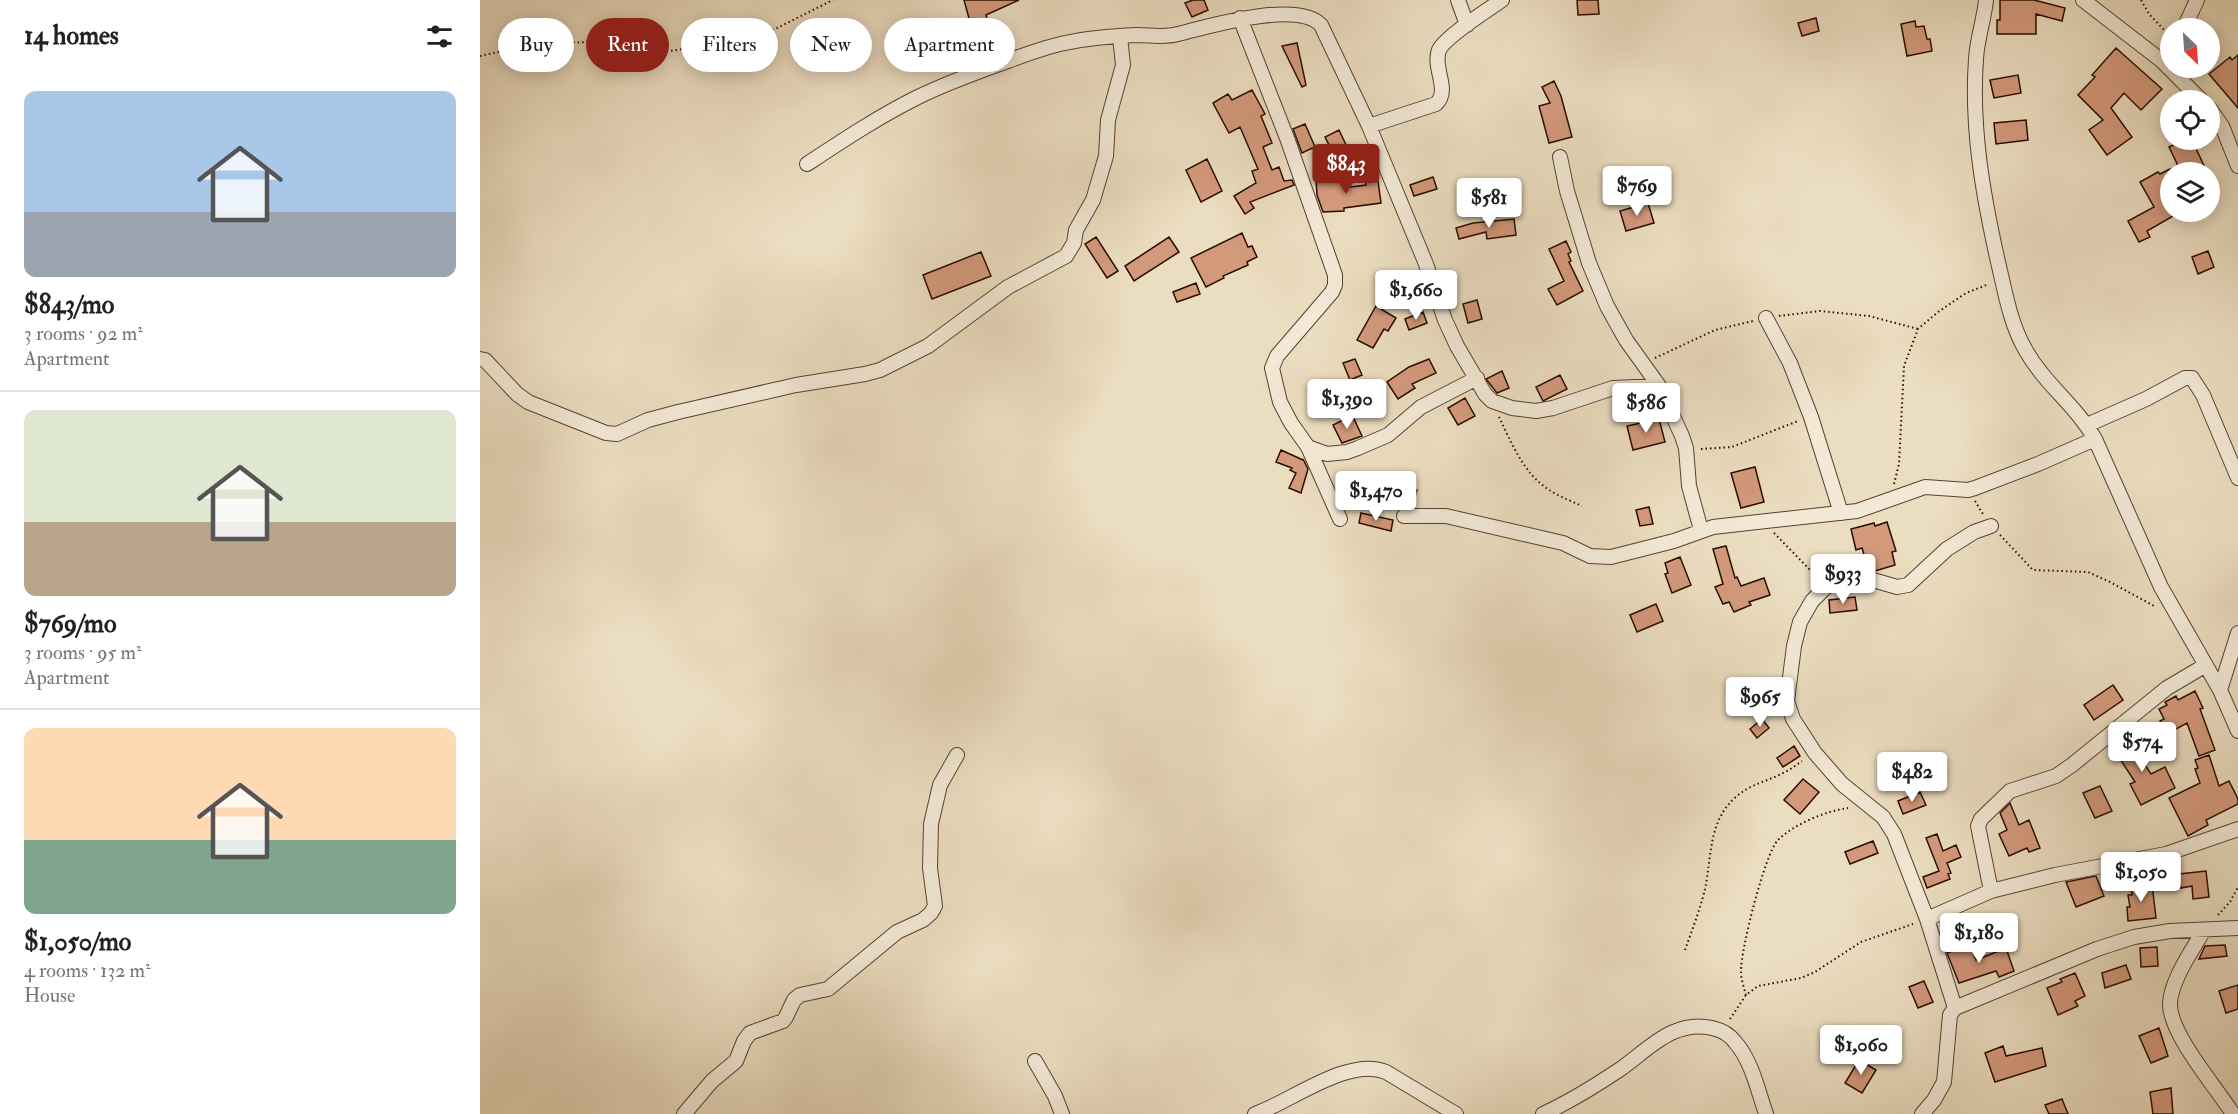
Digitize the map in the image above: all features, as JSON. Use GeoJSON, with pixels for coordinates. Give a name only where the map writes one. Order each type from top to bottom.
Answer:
{"type":"FeatureCollection","features":[{"type":"Feature","properties":{"kind":"street"},"geometry":{"type":"LineString","coordinates":[[1458,0],[1467,25]]}},
{"type":"Feature","properties":{"kind":"street"},"geometry":{"type":"LineString","coordinates":[[1369,126],[1436,104],[1443,92],[1436,61],[1440,48],[1502,0]]}},
{"type":"Feature","properties":{"kind":"street"},"geometry":{"type":"LineString","coordinates":[[1986,0],[1976,56],[1974,106],[1978,161],[1988,217],[2016,333],[2034,365],[2054,390],[2081,416],[2095,439],[2161,587],[2220,690],[2238,731]]}},
{"type":"Feature","properties":{"kind":"street"},"geometry":{"type":"LineString","coordinates":[[2083,0],[2160,59]]}},
{"type":"Feature","properties":{"kind":"street"},"geometry":{"type":"LineString","coordinates":[[2189,18],[2197,0]]}},
{"type":"Feature","properties":{"kind":"street"},"geometry":{"type":"LineString","coordinates":[[807,164],[865,126],[915,99],[966,76],[1065,43],[1120,37],[1168,36],[1240,18],[1283,12],[1300,13],[1315,18],[1321,25],[1369,126],[1426,264],[1445,320],[1457,346],[1485,394],[1492,401],[1523,410],[1536,411],[1553,408],[1613,388],[1659,386]]}},
{"type":"Feature","properties":{"kind":"street"},"geometry":{"type":"LineString","coordinates":[[1240,18],[1287,138],[1335,275],[1332,291],[1276,356],[1272,368],[1280,402],[1308,447],[1340,519]]}},
{"type":"Feature","properties":{"kind":"street"},"geometry":{"type":"LineString","coordinates":[[480,359],[485,360],[517,394],[528,402],[613,434],[648,420],[678,412],[796,385],[880,370],[928,346],[1008,287],[1062,258],[1070,251],[1076,230],[1093,200],[1106,156],[1109,114],[1118,91],[1123,65],[1120,37]]}},
{"type":"Feature","properties":{"kind":"street"},"geometry":{"type":"LineString","coordinates":[[2180,78],[2192,90]]}},
{"type":"Feature","properties":{"kind":"street"},"geometry":{"type":"LineString","coordinates":[[2220,119],[2232,132],[2238,166]]}},
{"type":"Feature","properties":{"kind":"street"},"geometry":{"type":"LineString","coordinates":[[1560,157],[1567,191],[1589,263],[1607,306],[1626,340],[1659,386],[1686,448],[1689,486],[1701,530]]}},
{"type":"Feature","properties":{"kind":"street"},"geometry":{"type":"LineString","coordinates":[[1766,318],[1791,363],[1811,417],[1841,513]]}},
{"type":"Feature","properties":{"kind":"street"},"geometry":{"type":"LineString","coordinates":[[1308,447],[1327,454],[1347,452],[1358,448],[1389,435],[1421,407],[1477,378]]}},
{"type":"Feature","properties":{"kind":"street"},"geometry":{"type":"LineString","coordinates":[[2087,425],[2146,399],[2185,378],[2192,378],[2203,395],[2238,478]]}},
{"type":"Feature","properties":{"kind":"street"},"geometry":{"type":"LineString","coordinates":[[1404,516],[1446,516],[1555,541],[1590,556],[1611,557],[1647,549],[1701,530],[1857,511],[1925,487],[1968,490],[2038,464],[2095,439]]}},
{"type":"Feature","properties":{"kind":"street"},"geometry":{"type":"LineString","coordinates":[[1955,1008],[1927,919],[1894,834],[1883,817],[1842,784],[1815,753],[1794,718],[1787,701],[1800,622],[1812,601],[1827,586],[1855,579],[1873,580],[1897,587],[1908,585],[1947,549],[1974,532],[1991,526]]}},
{"type":"Feature","properties":{"kind":"street"},"geometry":{"type":"LineString","coordinates":[[2220,690],[2238,633]]}},
{"type":"Feature","properties":{"kind":"street"},"geometry":{"type":"LineString","coordinates":[[1991,891],[1978,833],[1981,819],[1992,807],[2010,791],[2056,776],[2167,688],[2206,665]]}},
{"type":"Feature","properties":{"kind":"street"},"geometry":{"type":"LineString","coordinates":[[684,1114],[712,1081],[736,1061],[750,1033],[783,1021],[794,1000],[800,995],[828,989],[897,932],[923,920],[931,913],[934,906],[930,868],[931,824],[940,785],[957,755]]}},
{"type":"Feature","properties":{"kind":"street"},"geometry":{"type":"LineString","coordinates":[[1927,919],[1991,891],[2055,875],[2166,854],[2238,829]]}},
{"type":"Feature","properties":{"kind":"street"},"geometry":{"type":"LineString","coordinates":[[1922,1114],[1935,1100],[1944,1082],[1950,1015],[1955,1008],[2118,942],[2150,934],[2238,928]]}},
{"type":"Feature","properties":{"kind":"street"},"geometry":{"type":"LineString","coordinates":[[2204,930],[2176,983],[2170,1006],[2195,1061],[2233,1114]]}},
{"type":"Feature","properties":{"kind":"street"},"geometry":{"type":"LineString","coordinates":[[1543,1114],[1561,1106],[1619,1069],[1662,1037],[1690,1026],[1706,1027],[1731,1037],[1743,1052],[1766,1114]]}},
{"type":"Feature","properties":{"kind":"street"},"geometry":{"type":"LineString","coordinates":[[1035,1061],[1055,1096],[1062,1114]]}},
{"type":"Feature","properties":{"kind":"street"},"geometry":{"type":"LineString","coordinates":[[1255,1114],[1353,1070],[1373,1068],[1386,1072],[1456,1114]]}},
{"type":"Feature","properties":{"kind":"path"},"geometry":{"type":"LineString","coordinates":[[480,56],[534,44],[590,42],[655,53],[713,45],[775,29],[833,0]]}},
{"type":"Feature","properties":{"kind":"path"},"geometry":{"type":"LineString","coordinates":[[2141,0],[2149,14],[2160,26]]}},
{"type":"Feature","properties":{"kind":"path"},"geometry":{"type":"LineString","coordinates":[[1891,499],[1899,464],[1904,366],[1918,328],[1966,293],[2002,278]]}},
{"type":"Feature","properties":{"kind":"path"},"geometry":{"type":"LineString","coordinates":[[1492,401],[1512,446],[1533,475],[1546,488],[1582,506]]}},
{"type":"Feature","properties":{"kind":"path"},"geometry":{"type":"LineString","coordinates":[[1686,448],[1713,450],[1732,447],[1811,417]]}},
{"type":"Feature","properties":{"kind":"path"},"geometry":{"type":"LineString","coordinates":[[1968,490],[1991,526],[2033,570],[2058,569],[2088,572],[2177,617]]}},
{"type":"Feature","properties":{"kind":"path"},"geometry":{"type":"LineString","coordinates":[[1764,521],[1777,537],[1827,586]]}},
{"type":"Feature","properties":{"kind":"path"},"geometry":{"type":"LineString","coordinates":[[1685,950],[1703,898],[1709,850],[1714,831],[1722,816],[1734,798],[1741,793],[1782,774],[1815,753]]}},
{"type":"Feature","properties":{"kind":"path"},"geometry":{"type":"LineString","coordinates":[[1746,994],[1741,973],[1744,948],[1758,891],[1777,841],[1795,828],[1823,815],[1842,809],[1869,805]]}},
{"type":"Feature","properties":{"kind":"path"},"geometry":{"type":"LineString","coordinates":[[2204,930],[2230,902],[2238,887]]}},
{"type":"Feature","properties":{"kind":"path"},"geometry":{"type":"LineString","coordinates":[[1723,1033],[1746,994],[1758,986],[1801,978],[1815,972],[1861,942],[1927,919]]}},
{"type":"Feature","properties":{"kind":"building"},"geometry":{"type":"Polygon","coordinates":[[[964,0],[1019,0],[986,15],[987,18],[969,18],[964,0]]]}},
{"type":"Feature","properties":{"kind":"building"},"geometry":{"type":"Polygon","coordinates":[[[1204,0],[1208,10],[1192,17],[1185,3],[1204,0]]]}},
{"type":"Feature","properties":{"kind":"building"},"geometry":{"type":"Polygon","coordinates":[[[1577,0],[1598,0],[1599,14],[1578,15],[1577,0]]]}},
{"type":"Feature","properties":{"kind":"building"},"geometry":{"type":"Polygon","coordinates":[[[2000,0],[2034,0],[2065,8],[2062,21],[2036,14],[2036,34],[1997,34],[2000,0]]]}},
{"type":"Feature","properties":{"kind":"building"},"geometry":{"type":"Polygon","coordinates":[[[1816,18],[1819,31],[1802,36],[1798,23],[1816,18]]]}},
{"type":"Feature","properties":{"kind":"building"},"geometry":{"type":"Polygon","coordinates":[[[1915,21],[1916,27],[1924,26],[1932,51],[1907,56],[1901,24],[1915,21]]]}},
{"type":"Feature","properties":{"kind":"building"},"geometry":{"type":"Polygon","coordinates":[[[1297,43],[1306,85],[1302,87],[1282,46],[1297,43]]]}},
{"type":"Feature","properties":{"kind":"building"},"geometry":{"type":"Polygon","coordinates":[[[2116,48],[2162,89],[2141,110],[2124,93],[2111,108],[2132,137],[2107,155],[2089,130],[2103,120],[2078,95],[2095,77],[2092,75],[2116,48]]]}},
{"type":"Feature","properties":{"kind":"building"},"geometry":{"type":"Polygon","coordinates":[[[2238,55],[2238,108],[2212,78],[2220,78],[2220,65],[2230,57],[2232,60],[2238,55]]]}},
{"type":"Feature","properties":{"kind":"building"},"geometry":{"type":"Polygon","coordinates":[[[2018,75],[2021,93],[1994,98],[1990,80],[2018,75]]]}},
{"type":"Feature","properties":{"kind":"building"},"geometry":{"type":"Polygon","coordinates":[[[1554,81],[1561,96],[1572,137],[1549,143],[1539,106],[1550,103],[1542,87],[1554,81]]]}},
{"type":"Feature","properties":{"kind":"building"},"geometry":{"type":"Polygon","coordinates":[[[1252,90],[1265,114],[1261,116],[1272,143],[1263,147],[1272,170],[1279,167],[1284,181],[1292,180],[1294,185],[1250,202],[1254,208],[1245,214],[1234,196],[1256,183],[1252,171],[1258,169],[1240,127],[1229,133],[1213,103],[1228,94],[1232,100],[1252,90]]]}},
{"type":"Feature","properties":{"kind":"building"},"geometry":{"type":"Polygon","coordinates":[[[2026,120],[2028,140],[1996,144],[1994,123],[2026,120]]]}},
{"type":"Feature","properties":{"kind":"building"},"geometry":{"type":"Polygon","coordinates":[[[1305,124],[1315,147],[1302,153],[1293,129],[1305,124]]]}},
{"type":"Feature","properties":{"kind":"building"},"geometry":{"type":"Polygon","coordinates":[[[1339,130],[1350,153],[1336,159],[1325,137],[1339,130]]]}},
{"type":"Feature","properties":{"kind":"building"},"geometry":{"type":"Polygon","coordinates":[[[2170,150],[2197,150],[2202,162],[2176,162],[2170,150]]]}},
{"type":"Feature","properties":{"kind":"building"},"geometry":{"type":"Polygon","coordinates":[[[1207,159],[1222,191],[1201,202],[1186,170],[1207,159]]]}},
{"type":"Feature","properties":{"kind":"building"},"geometry":{"type":"Polygon","coordinates":[[[2158,172],[2160,174],[2160,222],[2163,222],[2147,231],[2150,237],[2139,242],[2128,221],[2154,207],[2140,182],[2158,172]]]}},
{"type":"Feature","properties":{"kind":"building"},"geometry":{"type":"Polygon","coordinates":[[[1342,177],[1343,188],[1378,181],[1381,203],[1344,208],[1344,211],[1323,212],[1317,195],[1316,179],[1342,177]]]}},
{"type":"Feature","properties":{"kind":"building"},"geometry":{"type":"Polygon","coordinates":[[[1433,177],[1437,189],[1414,196],[1410,185],[1433,177]]]}},
{"type":"Feature","properties":{"kind":"building"},"geometry":{"type":"Polygon","coordinates":[[[1648,203],[1654,223],[1626,231],[1620,211],[1648,203]]]}},
{"type":"Feature","properties":{"kind":"building"},"geometry":{"type":"Polygon","coordinates":[[[1514,219],[1516,235],[1487,239],[1486,232],[1459,239],[1456,228],[1473,223],[1514,219]]]}},
{"type":"Feature","properties":{"kind":"building"},"geometry":{"type":"Polygon","coordinates":[[[1242,233],[1248,247],[1252,246],[1257,257],[1247,262],[1248,265],[1223,276],[1224,278],[1206,287],[1191,258],[1242,233]]]}},
{"type":"Feature","properties":{"kind":"building"},"geometry":{"type":"Polygon","coordinates":[[[1096,237],[1118,271],[1107,278],[1085,244],[1096,237]]]}},
{"type":"Feature","properties":{"kind":"building"},"geometry":{"type":"Polygon","coordinates":[[[1169,237],[1179,252],[1134,281],[1125,266],[1169,237]]]}},
{"type":"Feature","properties":{"kind":"building"},"geometry":{"type":"Polygon","coordinates":[[[1566,241],[1571,252],[1568,254],[1571,261],[1569,262],[1583,291],[1557,305],[1548,289],[1564,281],[1549,249],[1566,241]]]}},
{"type":"Feature","properties":{"kind":"building"},"geometry":{"type":"Polygon","coordinates":[[[2208,251],[2214,267],[2198,274],[2192,257],[2208,251]]]}},
{"type":"Feature","properties":{"kind":"building"},"geometry":{"type":"Polygon","coordinates":[[[981,252],[991,276],[932,299],[923,275],[981,252]]]}},
{"type":"Feature","properties":{"kind":"building"},"geometry":{"type":"Polygon","coordinates":[[[1196,283],[1200,294],[1177,302],[1173,292],[1196,283]]]}},
{"type":"Feature","properties":{"kind":"building"},"geometry":{"type":"Polygon","coordinates":[[[1477,300],[1482,319],[1468,323],[1463,304],[1477,300]]]}},
{"type":"Feature","properties":{"kind":"building"},"geometry":{"type":"Polygon","coordinates":[[[1376,306],[1396,318],[1388,331],[1384,329],[1373,348],[1357,340],[1376,306]]]}},
{"type":"Feature","properties":{"kind":"building"},"geometry":{"type":"Polygon","coordinates":[[[1423,312],[1427,323],[1409,330],[1405,319],[1423,312]]]}},
{"type":"Feature","properties":{"kind":"building"},"geometry":{"type":"Polygon","coordinates":[[[1355,359],[1362,375],[1350,380],[1343,363],[1355,359]]]}},
{"type":"Feature","properties":{"kind":"building"},"geometry":{"type":"Polygon","coordinates":[[[1429,359],[1436,373],[1412,384],[1415,388],[1398,399],[1387,382],[1409,367],[1429,359]]]}},
{"type":"Feature","properties":{"kind":"building"},"geometry":{"type":"Polygon","coordinates":[[[1502,371],[1509,388],[1497,393],[1486,379],[1502,371]]]}},
{"type":"Feature","properties":{"kind":"building"},"geometry":{"type":"Polygon","coordinates":[[[1560,375],[1567,389],[1543,401],[1536,387],[1560,375]]]}},
{"type":"Feature","properties":{"kind":"building"},"geometry":{"type":"Polygon","coordinates":[[[1465,398],[1475,416],[1458,425],[1448,408],[1465,398]]]}},
{"type":"Feature","properties":{"kind":"building"},"geometry":{"type":"Polygon","coordinates":[[[1349,417],[1351,420],[1354,419],[1362,436],[1342,443],[1333,425],[1349,417]]]}},
{"type":"Feature","properties":{"kind":"building"},"geometry":{"type":"Polygon","coordinates":[[[1659,419],[1665,442],[1633,450],[1627,426],[1659,419]]]}},
{"type":"Feature","properties":{"kind":"building"},"geometry":{"type":"Polygon","coordinates":[[[1281,450],[1303,459],[1308,469],[1301,493],[1289,488],[1296,473],[1290,470],[1292,468],[1276,462],[1281,450]]]}},
{"type":"Feature","properties":{"kind":"building"},"geometry":{"type":"Polygon","coordinates":[[[1755,467],[1764,502],[1741,508],[1731,473],[1755,467]]]}},
{"type":"Feature","properties":{"kind":"building"},"geometry":{"type":"Polygon","coordinates":[[[1398,484],[1417,490],[1412,507],[1400,508],[1391,505],[1398,484]]]}},
{"type":"Feature","properties":{"kind":"building"},"geometry":{"type":"Polygon","coordinates":[[[1649,507],[1653,524],[1640,526],[1636,510],[1649,507]]]}},
{"type":"Feature","properties":{"kind":"building"},"geometry":{"type":"Polygon","coordinates":[[[1361,513],[1393,520],[1391,531],[1359,523],[1361,513]]]}},
{"type":"Feature","properties":{"kind":"building"},"geometry":{"type":"Polygon","coordinates":[[[1887,522],[1896,551],[1892,552],[1895,565],[1869,571],[1862,548],[1856,550],[1851,529],[1887,522]]]}},
{"type":"Feature","properties":{"kind":"building"},"geometry":{"type":"Polygon","coordinates":[[[1726,546],[1735,578],[1737,577],[1741,586],[1764,578],[1770,595],[1749,602],[1751,605],[1734,612],[1729,602],[1723,604],[1715,587],[1723,584],[1713,549],[1726,546]]]}},
{"type":"Feature","properties":{"kind":"building"},"geometry":{"type":"Polygon","coordinates":[[[1680,557],[1691,585],[1672,593],[1665,574],[1668,573],[1665,563],[1680,557]]]}},
{"type":"Feature","properties":{"kind":"building"},"geometry":{"type":"Polygon","coordinates":[[[1855,597],[1857,610],[1830,613],[1829,600],[1855,597]]]}},
{"type":"Feature","properties":{"kind":"building"},"geometry":{"type":"Polygon","coordinates":[[[1656,604],[1663,621],[1637,632],[1630,615],[1656,604]]]}},
{"type":"Feature","properties":{"kind":"building"},"geometry":{"type":"Polygon","coordinates":[[[2113,685],[2123,700],[2094,720],[2084,705],[2113,685]]]}},
{"type":"Feature","properties":{"kind":"building"},"geometry":{"type":"Polygon","coordinates":[[[2195,691],[2203,708],[2200,709],[2215,750],[2199,756],[2187,723],[2167,734],[2160,721],[2164,719],[2159,709],[2167,705],[2165,702],[2176,696],[2178,700],[2195,691]]]}},
{"type":"Feature","properties":{"kind":"building"},"geometry":{"type":"Polygon","coordinates":[[[1762,719],[1769,728],[1757,738],[1750,729],[1762,719]]]}},
{"type":"Feature","properties":{"kind":"building"},"geometry":{"type":"Polygon","coordinates":[[[2125,734],[2151,774],[2165,767],[2175,788],[2141,805],[2130,784],[2135,782],[2111,745],[2125,734]]]}},
{"type":"Feature","properties":{"kind":"building"},"geometry":{"type":"Polygon","coordinates":[[[1794,746],[1800,756],[1783,767],[1777,758],[1794,746]]]}},
{"type":"Feature","properties":{"kind":"building"},"geometry":{"type":"Polygon","coordinates":[[[2209,755],[2219,786],[2229,781],[2238,799],[2238,804],[2206,820],[2208,825],[2188,836],[2169,798],[2200,783],[2195,769],[2198,768],[2195,760],[2209,755]]]}},
{"type":"Feature","properties":{"kind":"building"},"geometry":{"type":"Polygon","coordinates":[[[1803,779],[1819,792],[1800,814],[1784,800],[1803,779]]]}},
{"type":"Feature","properties":{"kind":"building"},"geometry":{"type":"Polygon","coordinates":[[[2100,786],[2112,811],[2095,818],[2083,793],[2100,786]]]}},
{"type":"Feature","properties":{"kind":"building"},"geometry":{"type":"Polygon","coordinates":[[[1920,792],[1926,805],[1903,814],[1898,801],[1920,792]]]}},
{"type":"Feature","properties":{"kind":"building"},"geometry":{"type":"Polygon","coordinates":[[[2010,803],[2019,825],[2029,820],[2040,848],[2029,852],[2027,848],[2009,856],[1999,834],[2007,830],[2000,813],[2010,803]]]}},
{"type":"Feature","properties":{"kind":"building"},"geometry":{"type":"Polygon","coordinates":[[[1937,834],[1943,851],[1956,845],[1961,857],[1947,863],[1951,873],[1948,874],[1950,879],[1927,888],[1923,877],[1939,871],[1926,838],[1937,834]]]}},
{"type":"Feature","properties":{"kind":"building"},"geometry":{"type":"Polygon","coordinates":[[[1873,841],[1878,853],[1850,864],[1845,852],[1873,841]]]}},
{"type":"Feature","properties":{"kind":"building"},"geometry":{"type":"Polygon","coordinates":[[[2206,871],[2209,897],[2193,899],[2192,886],[2181,888],[2179,874],[2206,871]]]}},
{"type":"Feature","properties":{"kind":"building"},"geometry":{"type":"Polygon","coordinates":[[[2096,876],[2104,896],[2076,907],[2066,882],[2096,876]]]}},
{"type":"Feature","properties":{"kind":"building"},"geometry":{"type":"Polygon","coordinates":[[[2152,884],[2156,918],[2128,921],[2127,907],[2130,907],[2128,895],[2132,895],[2131,886],[2152,884]]]}},
{"type":"Feature","properties":{"kind":"building"},"geometry":{"type":"Polygon","coordinates":[[[1970,944],[1976,960],[2006,948],[2014,971],[1999,977],[1996,971],[1959,983],[1947,953],[1970,944]]]}},
{"type":"Feature","properties":{"kind":"building"},"geometry":{"type":"Polygon","coordinates":[[[2225,945],[2227,956],[2199,959],[2205,946],[2225,945]]]}},
{"type":"Feature","properties":{"kind":"building"},"geometry":{"type":"Polygon","coordinates":[[[2157,947],[2158,966],[2141,967],[2140,948],[2157,947]]]}},
{"type":"Feature","properties":{"kind":"building"},"geometry":{"type":"Polygon","coordinates":[[[2126,965],[2131,979],[2105,988],[2102,973],[2126,965]]]}},
{"type":"Feature","properties":{"kind":"building"},"geometry":{"type":"Polygon","coordinates":[[[2075,973],[2085,996],[2075,1001],[2078,1006],[2058,1015],[2047,988],[2075,973]]]}},
{"type":"Feature","properties":{"kind":"building"},"geometry":{"type":"Polygon","coordinates":[[[1924,981],[1933,1002],[1918,1008],[1909,987],[1924,981]]]}},
{"type":"Feature","properties":{"kind":"building"},"geometry":{"type":"Polygon","coordinates":[[[2238,985],[2238,1009],[2226,1013],[2219,991],[2238,985]]]}},
{"type":"Feature","properties":{"kind":"building"},"geometry":{"type":"Polygon","coordinates":[[[2159,1028],[2168,1056],[2151,1063],[2139,1036],[2159,1028]]]}},
{"type":"Feature","properties":{"kind":"building"},"geometry":{"type":"Polygon","coordinates":[[[2003,1046],[2006,1056],[2042,1048],[2046,1066],[1995,1082],[1985,1053],[2003,1046]]]}},
{"type":"Feature","properties":{"kind":"building"},"geometry":{"type":"Polygon","coordinates":[[[1859,1060],[1876,1070],[1862,1093],[1845,1083],[1859,1060]]]}},
{"type":"Feature","properties":{"kind":"building"},"geometry":{"type":"Polygon","coordinates":[[[2171,1088],[2173,1114],[2153,1114],[2150,1092],[2171,1088]]]}},
{"type":"Feature","properties":{"kind":"building"},"geometry":{"type":"Polygon","coordinates":[[[2062,1099],[2068,1114],[2049,1114],[2045,1105],[2062,1099]]]}}]}
